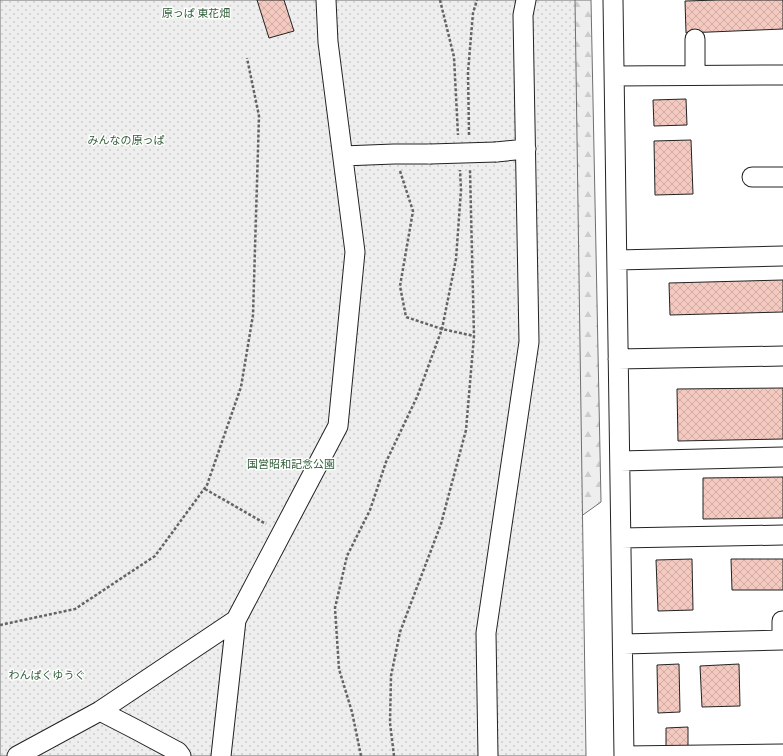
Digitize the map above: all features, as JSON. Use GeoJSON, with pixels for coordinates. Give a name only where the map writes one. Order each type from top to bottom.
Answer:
{"type":"FeatureCollection","features":[{"type":"Feature","properties":{"kind":"street"},"geometry":{"type":"LineString","coordinates":[[221,756],[236,620],[338,426],[356,252],[328,42],[326,0]]}},
{"type":"Feature","properties":{"kind":"street"},"geometry":{"type":"LineString","coordinates":[[488,756],[486,633],[529,342],[523,15],[526,0]]}},
{"type":"Feature","properties":{"kind":"street"},"geometry":{"type":"LineString","coordinates":[[613,0],[624,756],[783,754]]}},
{"type":"Feature","properties":{"kind":"street"},"geometry":{"type":"LineString","coordinates":[[694,39],[695,75]]}},
{"type":"Feature","properties":{"kind":"street"},"geometry":{"type":"LineString","coordinates":[[614,76],[783,75]]}},
{"type":"Feature","properties":{"kind":"street"},"geometry":{"type":"LineString","coordinates":[[342,156],[496,152],[526,149]]}},
{"type":"Feature","properties":{"kind":"street"},"geometry":{"type":"LineString","coordinates":[[752,177],[783,177]]}},
{"type":"Feature","properties":{"kind":"street"},"geometry":{"type":"LineString","coordinates":[[617,260],[783,256]]}},
{"type":"Feature","properties":{"kind":"street"},"geometry":{"type":"LineString","coordinates":[[618,359],[783,356]]}},
{"type":"Feature","properties":{"kind":"street"},"geometry":{"type":"LineString","coordinates":[[620,461],[783,457]]}},
{"type":"Feature","properties":{"kind":"street"},"geometry":{"type":"LineString","coordinates":[[621,538],[783,535]]}},
{"type":"Feature","properties":{"kind":"street"},"geometry":{"type":"LineString","coordinates":[[17,756],[100,711],[236,620]]}},
{"type":"Feature","properties":{"kind":"street"},"geometry":{"type":"LineString","coordinates":[[623,644],[782,640],[782,621]]}},
{"type":"Feature","properties":{"kind":"street"},"geometry":{"type":"LineString","coordinates":[[100,711],[172,748],[181,756]]}},
{"type":"Feature","properties":{"kind":"path"},"geometry":{"type":"LineString","coordinates":[[440,0],[454,57],[458,135]]}},
{"type":"Feature","properties":{"kind":"path"},"geometry":{"type":"LineString","coordinates":[[469,136],[468,72],[473,13],[477,0]]}},
{"type":"Feature","properties":{"kind":"path"},"geometry":{"type":"LineString","coordinates":[[0,625],[75,609],[155,556],[207,485],[241,387],[253,315],[259,116],[247,58]]}},
{"type":"Feature","properties":{"kind":"path"},"geometry":{"type":"LineString","coordinates":[[394,154],[413,211],[400,286],[406,317],[442,329],[474,336]]}},
{"type":"Feature","properties":{"kind":"path"},"geometry":{"type":"LineString","coordinates":[[361,756],[352,712],[339,669],[334,608],[346,556],[370,510],[386,462],[417,397],[442,329],[456,259],[461,190],[460,167]]}},
{"type":"Feature","properties":{"kind":"path"},"geometry":{"type":"LineString","coordinates":[[394,756],[390,723],[391,676],[400,632],[441,524],[466,430],[474,336],[470,168]]}},
{"type":"Feature","properties":{"kind":"path"},"geometry":{"type":"LineString","coordinates":[[205,489],[282,534]]}},
{"type":"Feature","properties":{"kind":"green space","name":"国営昭和記念公園"},"geometry":{"type":"Polygon","coordinates":[[[0,0],[575,0],[586,756],[0,756],[0,0]]]}},
{"type":"Feature","properties":{"kind":"green space"},"geometry":{"type":"Polygon","coordinates":[[[538,0],[591,0],[601,502],[580,517],[538,0]]]}},
{"type":"Feature","properties":{"kind":"building"},"geometry":{"type":"Polygon","coordinates":[[[257,0],[284,0],[294,31],[269,38],[257,0]]]}},
{"type":"Feature","properties":{"kind":"building"},"geometry":{"type":"Polygon","coordinates":[[[783,0],[783,29],[686,33],[685,1],[783,0]]]}},
{"type":"Feature","properties":{"kind":"building"},"geometry":{"type":"Polygon","coordinates":[[[686,99],[687,125],[654,126],[653,100],[686,99]]]}},
{"type":"Feature","properties":{"kind":"building"},"geometry":{"type":"Polygon","coordinates":[[[691,140],[693,194],[655,195],[654,141],[691,140]]]}},
{"type":"Feature","properties":{"kind":"building"},"geometry":{"type":"Polygon","coordinates":[[[783,280],[783,312],[670,315],[669,283],[783,280]]]}},
{"type":"Feature","properties":{"kind":"building"},"geometry":{"type":"Polygon","coordinates":[[[783,388],[783,439],[678,441],[677,389],[783,388]]]}},
{"type":"Feature","properties":{"kind":"building"},"geometry":{"type":"Polygon","coordinates":[[[783,477],[783,518],[703,519],[703,478],[783,477]]]}},
{"type":"Feature","properties":{"kind":"building"},"geometry":{"type":"Polygon","coordinates":[[[692,559],[693,610],[658,611],[656,560],[692,559]]]}},
{"type":"Feature","properties":{"kind":"building"},"geometry":{"type":"Polygon","coordinates":[[[731,559],[783,559],[783,590],[732,590],[731,559]]]}},
{"type":"Feature","properties":{"kind":"building"},"geometry":{"type":"Polygon","coordinates":[[[679,664],[680,712],[658,713],[657,665],[679,664]]]}},
{"type":"Feature","properties":{"kind":"building"},"geometry":{"type":"Polygon","coordinates":[[[739,664],[740,706],[702,707],[700,666],[739,664]]]}},
{"type":"Feature","properties":{"kind":"building"},"geometry":{"type":"Polygon","coordinates":[[[688,727],[688,748],[666,748],[666,728],[688,727]]]}},
{"type":"Feature","properties":{"kind":"park label","name":"原っぱ 東花畑"},"geometry":{"type":"Point","coordinates":[196,13]}},
{"type":"Feature","properties":{"kind":"park label","name":"みんなの原っぱ"},"geometry":{"type":"Point","coordinates":[126,140]}},
{"type":"Feature","properties":{"kind":"park label","name":"わんぱくゆうぐ"},"geometry":{"type":"Point","coordinates":[47,675]}}]}
